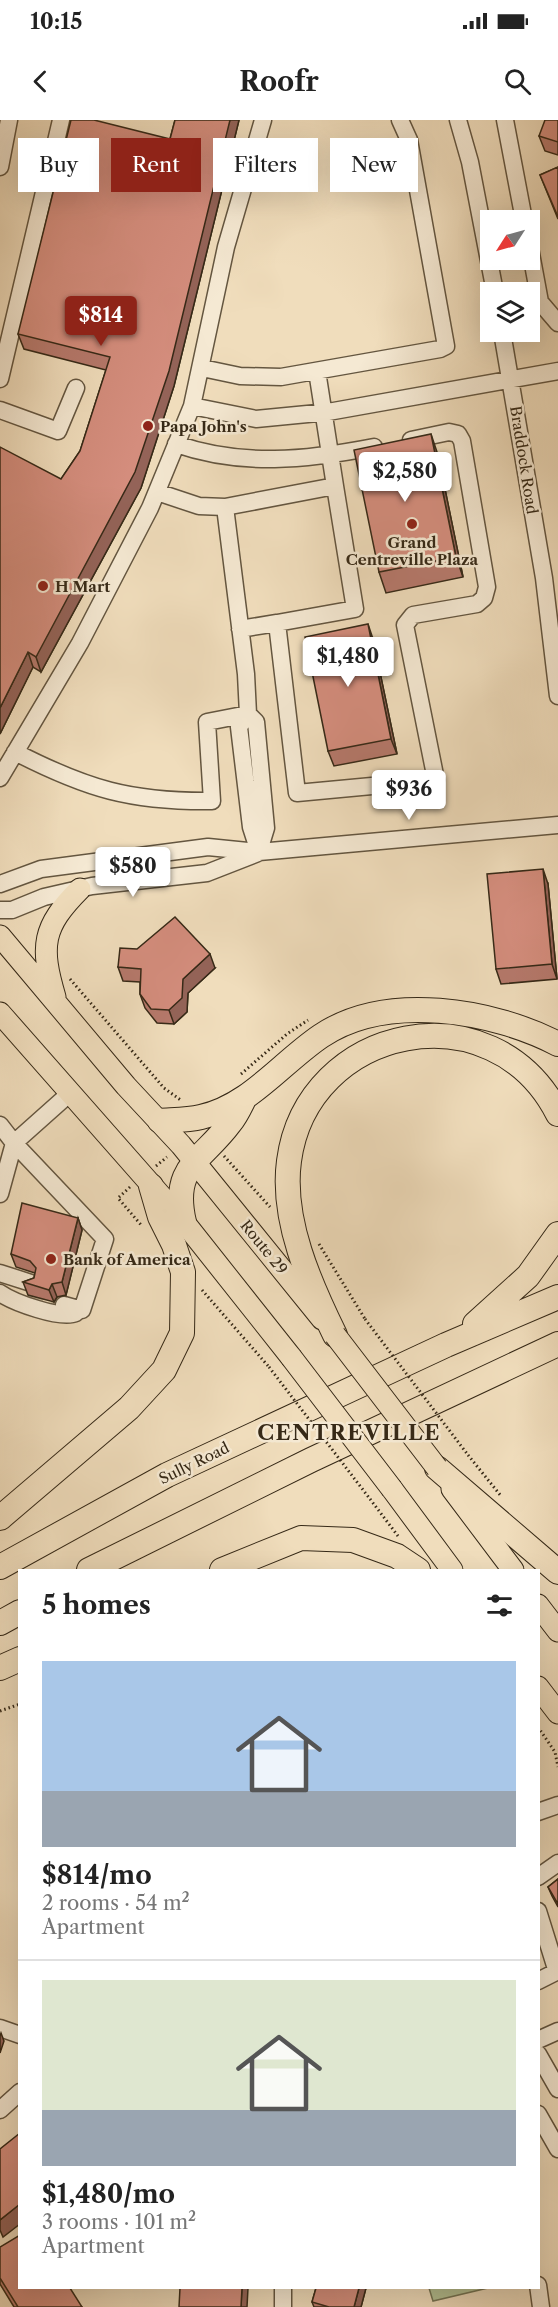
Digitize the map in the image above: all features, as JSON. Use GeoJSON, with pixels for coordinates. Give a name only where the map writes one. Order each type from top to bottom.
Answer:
{"type":"FeatureCollection","features":[{"type":"Feature","properties":{"kind":"highway"},"geometry":{"type":"LineString","coordinates":[[160,1120],[201,1117],[244,1099],[323,1034],[369,1016],[425,1009],[472,1014],[512,1023],[558,1044]]}},
{"type":"Feature","properties":{"kind":"highway"},"geometry":{"type":"LineString","coordinates":[[335,1335],[303,1260],[292,1217],[288,1188],[289,1163],[300,1121],[309,1103],[331,1078],[359,1056],[381,1046],[403,1040],[449,1036],[473,1039],[518,1062],[547,1093],[558,1114]]}},
{"type":"Feature","properties":{"kind":"highway"},"geometry":{"type":"LineString","coordinates":[[184,1222],[180,1198],[187,1152],[230,1124],[244,1099]]}},
{"type":"Feature","properties":{"kind":"highway"},"geometry":{"type":"LineString","coordinates":[[0,1518],[129,1408],[164,1370],[182,1333],[185,1286],[174,1245],[160,1217],[147,1181]]}},
{"type":"Feature","properties":{"kind":"highway"},"geometry":{"type":"LineString","coordinates":[[446,1345],[507,1298],[545,1255],[558,1234]]}},
{"type":"Feature","properties":{"kind":"highway","name":"Sully Road"},"geometry":{"type":"LineString","coordinates":[[0,1567],[167,1475],[446,1345],[558,1297]]}},
{"type":"Feature","properties":{"kind":"highway"},"geometry":{"type":"LineString","coordinates":[[91,1569],[234,1497],[473,1382],[558,1344]]}},
{"type":"Feature","properties":{"kind":"highway"},"geometry":{"type":"LineString","coordinates":[[473,1382],[558,1360]]}},
{"type":"Feature","properties":{"kind":"highway"},"geometry":{"type":"LineString","coordinates":[[437,1468],[558,1572]]}},
{"type":"Feature","properties":{"kind":"highway"},"geometry":{"type":"LineString","coordinates":[[224,1569],[301,1538],[354,1540],[397,1556],[416,1569]]}},
{"type":"Feature","properties":{"kind":"highway"},"geometry":{"type":"LineString","coordinates":[[0,1623],[18,1613]]}},
{"type":"Feature","properties":{"kind":"highway"},"geometry":{"type":"LineString","coordinates":[[0,1668],[18,1660]]}},
{"type":"Feature","properties":{"kind":"main road"},"geometry":{"type":"LineString","coordinates":[[57,1006],[44,950],[48,930],[61,908],[80,889]]}},
{"type":"Feature","properties":{"kind":"main road","name":"Route 29"},"geometry":{"type":"LineString","coordinates":[[0,936],[57,1006],[187,1152],[335,1335],[512,1569]]}},
{"type":"Feature","properties":{"kind":"main road"},"geometry":{"type":"LineString","coordinates":[[0,1013],[184,1222],[291,1357],[451,1569]]}},
{"type":"Feature","properties":{"kind":"main road"},"geometry":{"type":"LineString","coordinates":[[540,1608],[558,1631]]}},
{"type":"Feature","properties":{"kind":"main road"},"geometry":{"type":"LineString","coordinates":[[540,1690],[558,1713]]}},
{"type":"Feature","properties":{"kind":"street"},"geometry":{"type":"LineString","coordinates":[[0,167],[9,120]]}},
{"type":"Feature","properties":{"kind":"street"},"geometry":{"type":"LineString","coordinates":[[0,379],[61,120]]}},
{"type":"Feature","properties":{"kind":"street"},"geometry":{"type":"LineString","coordinates":[[0,778],[80,643],[157,492],[192,406],[202,368],[226,247],[263,120]]}},
{"type":"Feature","properties":{"kind":"street"},"geometry":{"type":"LineString","coordinates":[[202,368],[240,376],[282,377],[440,349],[446,346],[409,140],[400,120]]}},
{"type":"Feature","properties":{"kind":"street"},"geometry":{"type":"LineString","coordinates":[[458,120],[470,162],[493,282]]}},
{"type":"Feature","properties":{"kind":"street"},"geometry":{"type":"LineString","coordinates":[[505,120],[522,210]]}},
{"type":"Feature","properties":{"kind":"street"},"geometry":{"type":"LineString","coordinates":[[534,270],[540,302],[558,323]]}},
{"type":"Feature","properties":{"kind":"street","name":"Braddock Road"},"geometry":{"type":"LineString","coordinates":[[504,342],[544,578],[558,696]]}},
{"type":"Feature","properties":{"kind":"street"},"geometry":{"type":"LineString","coordinates":[[240,629],[355,609],[317,371]]}},
{"type":"Feature","properties":{"kind":"street"},"geometry":{"type":"LineString","coordinates":[[192,406],[256,419],[323,412],[558,371]]}},
{"type":"Feature","properties":{"kind":"street"},"geometry":{"type":"LineString","coordinates":[[0,410],[57,431],[76,388]]}},
{"type":"Feature","properties":{"kind":"street"},"geometry":{"type":"LineString","coordinates":[[176,444],[203,453],[247,459],[284,460],[330,455],[449,432],[458,434],[462,441],[487,587],[484,598],[477,604],[413,615],[405,625],[436,780],[297,794],[277,623]]}},
{"type":"Feature","properties":{"kind":"street"},"geometry":{"type":"LineString","coordinates":[[157,492],[199,507],[225,507],[335,486]]}},
{"type":"Feature","properties":{"kind":"street"},"geometry":{"type":"LineString","coordinates":[[225,507],[248,714],[239,728],[251,827],[259,852]]}},
{"type":"Feature","properties":{"kind":"street"},"geometry":{"type":"LineString","coordinates":[[15,752],[62,776],[98,789],[172,802],[212,801],[207,722],[248,714]]}},
{"type":"Feature","properties":{"kind":"street"},"geometry":{"type":"LineString","coordinates":[[0,884],[41,869],[208,847],[259,852],[558,825]]}},
{"type":"Feature","properties":{"kind":"street"},"geometry":{"type":"LineString","coordinates":[[0,910],[12,910],[44,897],[80,889],[207,873],[259,852]]}},
{"type":"Feature","properties":{"kind":"street"},"geometry":{"type":"LineString","coordinates":[[0,1194],[14,1143],[69,1094]]}},
{"type":"Feature","properties":{"kind":"street"},"geometry":{"type":"LineString","coordinates":[[0,1125],[14,1143],[105,1239],[84,1307],[72,1315],[26,1306],[0,1293]]}},
{"type":"Feature","properties":{"kind":"street"},"geometry":{"type":"LineString","coordinates":[[0,1273],[29,1289]]}},
{"type":"Feature","properties":{"kind":"street"},"geometry":{"type":"LineString","coordinates":[[0,1281],[29,1289]]}},
{"type":"Feature","properties":{"kind":"street"},"geometry":{"type":"LineString","coordinates":[[0,1286],[29,1289]]}},
{"type":"Feature","properties":{"kind":"street"},"geometry":{"type":"LineString","coordinates":[[65,1299],[84,1307]]}},
{"type":"Feature","properties":{"kind":"street"},"geometry":{"type":"LineString","coordinates":[[540,1811],[558,1805]]}},
{"type":"Feature","properties":{"kind":"street"},"geometry":{"type":"LineString","coordinates":[[540,1876],[558,1863]]}},
{"type":"Feature","properties":{"kind":"street"},"geometry":{"type":"LineString","coordinates":[[540,1917],[558,1972],[540,1980]]}},
{"type":"Feature","properties":{"kind":"street"},"geometry":{"type":"LineString","coordinates":[[0,2028],[18,2034]]}},
{"type":"Feature","properties":{"kind":"street"},"geometry":{"type":"LineString","coordinates":[[540,2039],[558,2031]]}},
{"type":"Feature","properties":{"kind":"street"},"geometry":{"type":"LineString","coordinates":[[540,2058],[558,2089]]}},
{"type":"Feature","properties":{"kind":"street"},"geometry":{"type":"LineString","coordinates":[[0,2109],[18,2094]]}},
{"type":"Feature","properties":{"kind":"street"},"geometry":{"type":"LineString","coordinates":[[540,2118],[558,2149]]}},
{"type":"Feature","properties":{"kind":"street"},"geometry":{"type":"LineString","coordinates":[[283,2289],[283,2307]]}},
{"type":"Feature","properties":{"kind":"street"},"geometry":{"type":"LineString","coordinates":[[539,2289],[541,2307]]}},
{"type":"Feature","properties":{"kind":"path"},"geometry":{"type":"LineString","coordinates":[[147,1233],[118,1198],[147,1181],[187,1152]]}},
{"type":"Feature","properties":{"kind":"path"},"geometry":{"type":"LineString","coordinates":[[185,1286],[200,1288],[269,1367],[369,1499]]}},
{"type":"Feature","properties":{"kind":"path"},"geometry":{"type":"LineString","coordinates":[[365,1319],[468,1455]]}},
{"type":"Feature","properties":{"kind":"path"},"geometry":{"type":"LineString","coordinates":[[0,1711],[18,1705]]}},
{"type":"Feature","properties":{"kind":"path"},"geometry":{"type":"LineString","coordinates":[[540,1730],[555,1752],[558,1767]]}},
{"type":"Feature","properties":{"kind":"green space"},"geometry":{"type":"Polygon","coordinates":[[[429,2289],[484,2289],[433,2301],[429,2289]]]}},
{"type":"Feature","properties":{"kind":"building"},"geometry":{"type":"Polygon","coordinates":[[[71,120],[94,120],[166,138],[111,138],[111,192],[201,192],[201,138],[170,138],[175,120],[230,120],[226,138],[213,138],[213,190],[169,371],[135,472],[36,657],[28,652],[0,708],[0,447],[61,479],[80,451],[110,357],[18,334],[53,192],[99,192],[99,138],[67,138],[71,120]]]}},
{"type":"Feature","properties":{"kind":"building"},"geometry":{"type":"Polygon","coordinates":[[[545,120],[558,120],[558,142],[539,136],[545,120]]]}},
{"type":"Feature","properties":{"kind":"building"},"geometry":{"type":"Polygon","coordinates":[[[558,167],[558,217],[540,175],[558,167]]]}},
{"type":"Feature","properties":{"kind":"building","name":"Grand Centreville Plaza"},"geometry":{"type":"Polygon","coordinates":[[[431,434],[456,557],[379,572],[354,450],[431,434]]]}},
{"type":"Feature","properties":{"kind":"building"},"geometry":{"type":"Polygon","coordinates":[[[368,624],[391,739],[328,751],[305,637],[368,624]]]}},
{"type":"Feature","properties":{"kind":"building"},"geometry":{"type":"Polygon","coordinates":[[[543,869],[552,964],[496,969],[487,874],[543,869]]]}},
{"type":"Feature","properties":{"kind":"building"},"geometry":{"type":"Polygon","coordinates":[[[175,917],[210,954],[183,979],[182,998],[169,1010],[151,1009],[140,994],[141,969],[118,967],[120,948],[137,949],[175,917]]]}},
{"type":"Feature","properties":{"kind":"building"},"geometry":{"type":"Polygon","coordinates":[[[22,1203],[78,1218],[62,1282],[52,1284],[49,1290],[23,1282],[34,1278],[36,1268],[30,1261],[11,1254],[22,1203]]]}},
{"type":"Feature","properties":{"kind":"building"},"geometry":{"type":"Polygon","coordinates":[[[558,1879],[558,1904],[548,1887],[558,1879]]]}},
{"type":"Feature","properties":{"kind":"building"},"geometry":{"type":"Polygon","coordinates":[[[18,2135],[18,2206],[0,2220],[0,2149],[18,2135]]]}},
{"type":"Feature","properties":{"kind":"building"},"geometry":{"type":"Polygon","coordinates":[[[18,2236],[18,2289],[71,2289],[82,2307],[18,2307],[0,2278],[0,2247],[18,2236]]]}},
{"type":"Feature","properties":{"kind":"building"},"geometry":{"type":"Polygon","coordinates":[[[180,2289],[242,2289],[241,2307],[179,2307],[180,2289]]]}},
{"type":"Feature","properties":{"kind":"building"},"geometry":{"type":"Polygon","coordinates":[[[316,2289],[359,2289],[354,2307],[329,2307],[312,2302],[316,2289]]]}},
{"type":"Feature","properties":{"kind":"tunnel"},"geometry":{"type":"LineString","coordinates":[[28,1295],[64,1305]]}},
{"type":"Feature","properties":{"kind":"place","name":"Papa John's"},"geometry":{"type":"Point","coordinates":[148,426]}},
{"type":"Feature","properties":{"kind":"place","name":"Grand Centreville Plaza"},"geometry":{"type":"Point","coordinates":[412,524]}},
{"type":"Feature","properties":{"kind":"place","name":"H Mart"},"geometry":{"type":"Point","coordinates":[43,586]}},
{"type":"Feature","properties":{"kind":"place","name":"Bank of America"},"geometry":{"type":"Point","coordinates":[51,1259]}},
{"type":"Feature","properties":{"kind":"district","name":"CENTREVILLE"},"geometry":{"type":"Point","coordinates":[349,1432]}}]}
